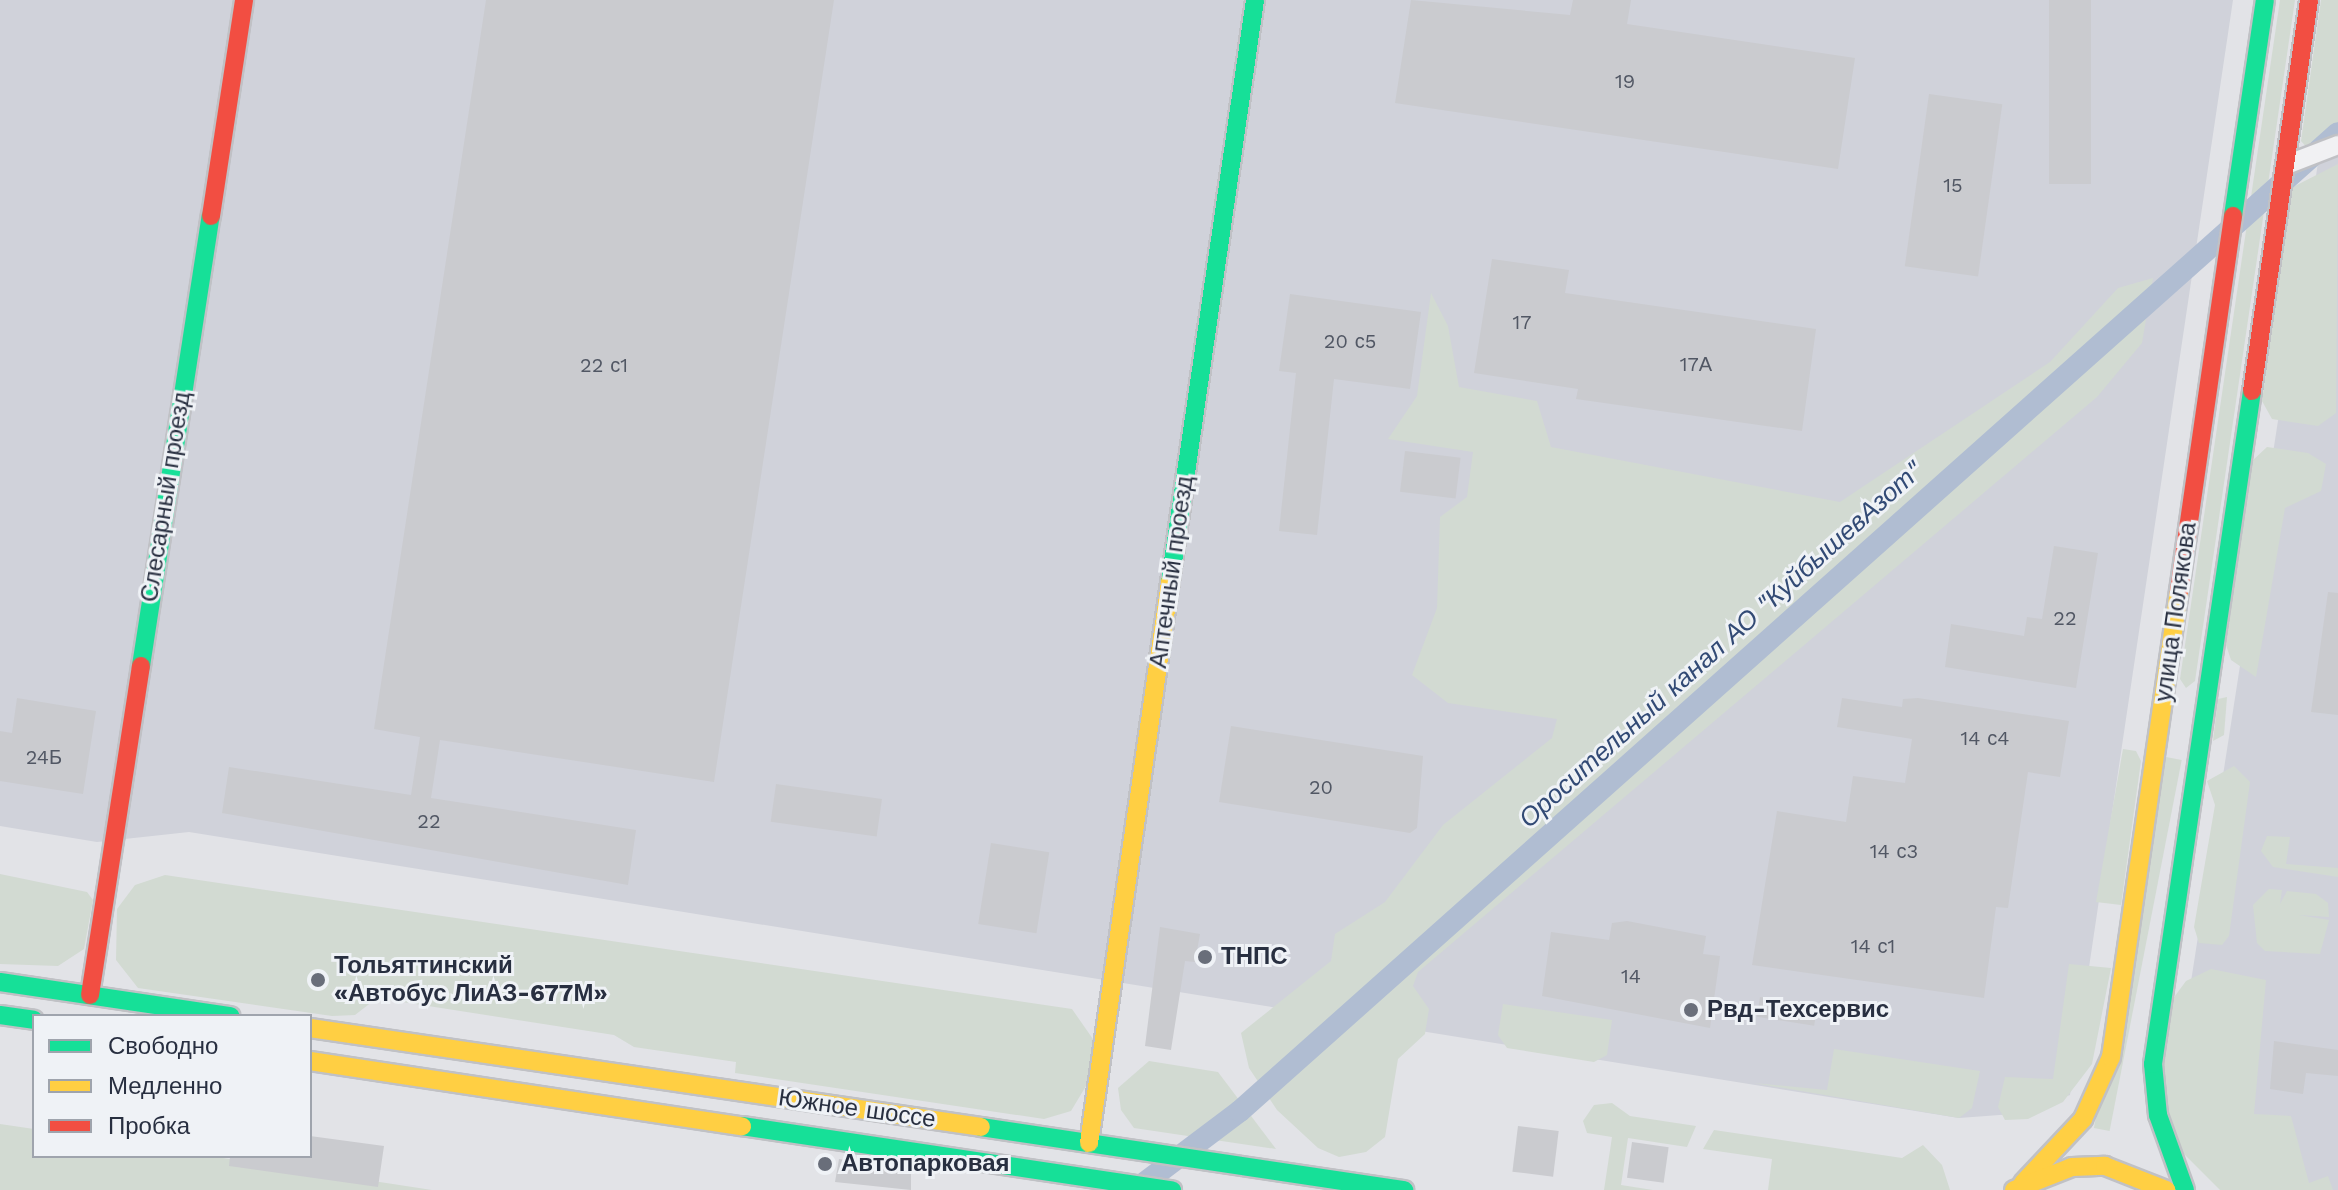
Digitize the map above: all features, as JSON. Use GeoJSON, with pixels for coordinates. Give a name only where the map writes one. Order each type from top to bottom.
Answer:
{"type":"FeatureCollection","features":[{"type":"Feature","properties":{"kind":"main road","name":"Слесарный проезд"},"geometry":{"type":"LineString","coordinates":[[90,995],[244,0]]}},
{"type":"Feature","properties":{"kind":"main road","name":"Аптечный проезд"},"geometry":{"type":"LineString","coordinates":[[1089,1143],[1255,0]]}},
{"type":"Feature","properties":{"kind":"main road","name":"улица Полякова"},"geometry":{"type":"LineString","coordinates":[[2014,1190],[2083,1119],[2111,1057],[2265,0]]}},
{"type":"Feature","properties":{"kind":"main road","name":"улица Полякова"},"geometry":{"type":"LineString","coordinates":[[2185,1190],[2158,1115],[2153,1064],[2309,0]]}},
{"type":"Feature","properties":{"kind":"main road"},"geometry":{"type":"LineString","coordinates":[[2161,712],[2204,719]]}},
{"type":"Feature","properties":{"kind":"main road"},"geometry":{"type":"LineString","coordinates":[[0,982],[218,1014]]}},
{"type":"Feature","properties":{"kind":"main road"},"geometry":{"type":"LineString","coordinates":[[0,1015],[32,1020]]}},
{"type":"Feature","properties":{"kind":"main road","name":"Южное шоссе"},"geometry":{"type":"LineString","coordinates":[[312,1028],[1404,1190]]}},
{"type":"Feature","properties":{"kind":"main road","name":"Южное шоссе"},"geometry":{"type":"LineString","coordinates":[[312,1061],[1137,1188],[1172,1190]]}},
{"type":"Feature","properties":{"kind":"main road"},"geometry":{"type":"LineString","coordinates":[[2014,1190],[2072,1167],[2105,1166],[2166,1190]]}},
{"type":"Feature","properties":{"kind":"street"},"geometry":{"type":"LineString","coordinates":[[2286,165],[2338,145]]}},
{"type":"Feature","properties":{"kind":"shaded area"},"geometry":{"type":"Polygon","coordinates":[[[0,0],[2233,0],[2070,1095],[2013,1114],[1959,1118],[189,832],[97,842],[0,826],[0,0]]]}},
{"type":"Feature","properties":{"kind":"shaded area"},"geometry":{"type":"Polygon","coordinates":[[[2280,0],[2295,0],[2195,681],[2186,688],[2180,679],[2280,0]]]}},
{"type":"Feature","properties":{"kind":"shaded area"},"geometry":{"type":"Polygon","coordinates":[[[2321,0],[2338,0],[2338,138],[2309,150],[2301,141],[2321,0]]]}},
{"type":"Feature","properties":{"kind":"shaded area"},"geometry":{"type":"Polygon","coordinates":[[[2338,34],[2338,1190],[2262,1190],[2179,1059],[2338,34]]]}},
{"type":"Feature","properties":{"kind":"shaded area"},"geometry":{"type":"Polygon","coordinates":[[[2338,164],[2336,413],[2318,426],[2272,419],[2262,401],[2291,188],[2338,164]]]}},
{"type":"Feature","properties":{"kind":"shaded area"},"geometry":{"type":"Polygon","coordinates":[[[2153,278],[2142,343],[2097,397],[1418,972],[1413,986],[1429,1009],[1425,1034],[1398,1059],[1385,1137],[1366,1152],[1339,1157],[1318,1148],[1277,1110],[1249,1068],[1241,1033],[1331,961],[1335,934],[1385,902],[1443,825],[1552,738],[1557,719],[1448,703],[1412,675],[1437,608],[1440,517],[1467,497],[1473,452],[1388,439],[1417,396],[1431,293],[1448,326],[1459,387],[1537,401],[1551,447],[1840,502],[2050,362],[2118,288],[2153,278]]]}},
{"type":"Feature","properties":{"kind":"shaded area"},"geometry":{"type":"Polygon","coordinates":[[[2267,447],[2308,453],[2326,464],[2321,491],[2285,508],[2256,677],[2231,660],[2226,645],[2252,461],[2267,447]]]}},
{"type":"Feature","properties":{"kind":"shaded area"},"geometry":{"type":"Polygon","coordinates":[[[2227,697],[2224,735],[2213,741],[2218,699],[2227,697]]]}},
{"type":"Feature","properties":{"kind":"shaded area"},"geometry":{"type":"Polygon","coordinates":[[[2123,749],[2136,751],[2141,761],[2121,905],[2096,902],[2123,749]]]}},
{"type":"Feature","properties":{"kind":"shaded area"},"geometry":{"type":"Polygon","coordinates":[[[2166,757],[2182,760],[2110,1131],[2094,1128],[2166,757]]]}},
{"type":"Feature","properties":{"kind":"shaded area"},"geometry":{"type":"Polygon","coordinates":[[[2234,766],[2250,782],[2229,936],[2222,945],[2199,943],[2194,927],[2215,805],[2207,781],[2234,766]]]}},
{"type":"Feature","properties":{"kind":"shaded area"},"geometry":{"type":"Polygon","coordinates":[[[2267,836],[2290,837],[2286,864],[2338,868],[2338,877],[2273,867],[2261,851],[2267,836]]]}},
{"type":"Feature","properties":{"kind":"shaded area"},"geometry":{"type":"Polygon","coordinates":[[[0,874],[87,892],[93,900],[84,949],[58,966],[0,964],[0,874]]]}},
{"type":"Feature","properties":{"kind":"shaded area"},"geometry":{"type":"Polygon","coordinates":[[[165,875],[1072,1009],[1095,1042],[1089,1081],[1071,1111],[1044,1119],[735,1073],[736,1062],[634,1047],[614,1035],[377,998],[355,1015],[332,1016],[138,988],[116,960],[117,909],[135,885],[165,875]]]}},
{"type":"Feature","properties":{"kind":"shaded area"},"geometry":{"type":"Polygon","coordinates":[[[2269,889],[2282,890],[2280,904],[2287,891],[2316,894],[2328,903],[2329,917],[2299,915],[2329,920],[2320,954],[2265,951],[2257,943],[2253,905],[2269,889]]]}},
{"type":"Feature","properties":{"kind":"shaded area"},"geometry":{"type":"Polygon","coordinates":[[[2069,964],[2111,968],[2092,1064],[2063,1102],[2028,1119],[2005,1120],[1998,1107],[2005,1077],[2053,1079],[2069,964]]]}},
{"type":"Feature","properties":{"kind":"shaded area"},"geometry":{"type":"Polygon","coordinates":[[[2211,969],[2266,980],[2254,1114],[2291,1116],[2309,1183],[2328,1176],[2333,1190],[2220,1190],[2183,1153],[2160,1094],[2172,1000],[2186,981],[2211,969]]]}},
{"type":"Feature","properties":{"kind":"shaded area"},"geometry":{"type":"Polygon","coordinates":[[[1503,1004],[1612,1020],[1607,1055],[1594,1062],[1507,1048],[1498,1035],[1503,1004]]]}},
{"type":"Feature","properties":{"kind":"shaded area"},"geometry":{"type":"Polygon","coordinates":[[[1834,1049],[1980,1071],[1972,1108],[1959,1118],[1754,1083],[1827,1090],[1834,1049]]]}},
{"type":"Feature","properties":{"kind":"shaded area"},"geometry":{"type":"Polygon","coordinates":[[[1149,1061],[1218,1072],[1276,1149],[1134,1128],[1121,1110],[1118,1088],[1149,1061]]]}},
{"type":"Feature","properties":{"kind":"shaded area"},"geometry":{"type":"Polygon","coordinates":[[[1612,1103],[1630,1116],[1696,1126],[1687,1147],[1628,1138],[1621,1185],[1653,1190],[1604,1190],[1612,1137],[1587,1133],[1583,1121],[1594,1105],[1612,1103]]]}},
{"type":"Feature","properties":{"kind":"shaded area"},"geometry":{"type":"Polygon","coordinates":[[[0,1124],[32,1129],[32,1158],[223,1158],[432,1190],[0,1190],[0,1124]]]}},
{"type":"Feature","properties":{"kind":"shaded area"},"geometry":{"type":"Polygon","coordinates":[[[1714,1130],[1902,1158],[1923,1145],[1942,1165],[1950,1190],[1768,1190],[1772,1159],[1703,1149],[1714,1130]]]}},
{"type":"Feature","properties":{"kind":"building"},"geometry":{"type":"Polygon","coordinates":[[[486,0],[834,0],[714,782],[440,740],[431,798],[636,830],[628,885],[222,813],[229,767],[411,795],[420,737],[374,729],[486,0]]]}},
{"type":"Feature","properties":{"kind":"building"},"geometry":{"type":"Polygon","coordinates":[[[1411,0],[1570,15],[1573,0],[1631,0],[1627,24],[1855,58],[1838,169],[1395,103],[1411,0]]]}},
{"type":"Feature","properties":{"kind":"building"},"geometry":{"type":"Polygon","coordinates":[[[2049,0],[2091,0],[2091,184],[2049,184],[2049,0]]]}},
{"type":"Feature","properties":{"kind":"building"},"geometry":{"type":"Polygon","coordinates":[[[1929,94],[2002,104],[1978,277],[1905,266],[1929,94]]]}},
{"type":"Feature","properties":{"kind":"building"},"geometry":{"type":"Polygon","coordinates":[[[1492,259],[1569,270],[1565,293],[1816,329],[1802,431],[1576,399],[1578,389],[1474,373],[1492,259]]]}},
{"type":"Feature","properties":{"kind":"building"},"geometry":{"type":"Polygon","coordinates":[[[1290,294],[1421,312],[1410,389],[1334,379],[1317,535],[1279,531],[1296,373],[1279,371],[1290,294]]]}},
{"type":"Feature","properties":{"kind":"building"},"geometry":{"type":"Polygon","coordinates":[[[1405,451],[1461,458],[1456,499],[1400,492],[1405,451]]]}},
{"type":"Feature","properties":{"kind":"building"},"geometry":{"type":"Polygon","coordinates":[[[2054,546],[2098,553],[2076,688],[1945,667],[1951,624],[2024,636],[2027,617],[2042,619],[2054,546]]]}},
{"type":"Feature","properties":{"kind":"building"},"geometry":{"type":"Polygon","coordinates":[[[2328,592],[2338,593],[2338,715],[2311,712],[2328,592]]]}},
{"type":"Feature","properties":{"kind":"building"},"geometry":{"type":"Polygon","coordinates":[[[17,698],[96,711],[83,794],[0,781],[0,731],[12,733],[17,698]]]}},
{"type":"Feature","properties":{"kind":"building"},"geometry":{"type":"Polygon","coordinates":[[[1842,698],[1902,707],[1903,699],[1918,698],[2069,721],[2060,777],[2028,772],[2008,908],[1996,907],[1984,998],[1752,965],[1777,811],[1846,822],[1853,776],[1905,783],[1912,739],[1837,727],[1842,698]]]}},
{"type":"Feature","properties":{"kind":"building"},"geometry":{"type":"Polygon","coordinates":[[[1231,726],[1423,756],[1417,828],[1410,833],[1219,802],[1231,726]]]}},
{"type":"Feature","properties":{"kind":"building"},"geometry":{"type":"Polygon","coordinates":[[[776,784],[882,799],[877,837],[771,822],[776,784]]]}},
{"type":"Feature","properties":{"kind":"building"},"geometry":{"type":"Polygon","coordinates":[[[991,843],[1049,852],[1036,933],[978,924],[991,843]]]}},
{"type":"Feature","properties":{"kind":"building"},"geometry":{"type":"Polygon","coordinates":[[[1627,921],[1706,936],[1703,954],[1720,956],[1710,1028],[1542,996],[1551,932],[1609,940],[1612,923],[1627,921]]]}},
{"type":"Feature","properties":{"kind":"building"},"geometry":{"type":"Polygon","coordinates":[[[1160,927],[1200,934],[1195,962],[1185,961],[1171,1050],[1145,1046],[1160,927]]]}},
{"type":"Feature","properties":{"kind":"building"},"geometry":{"type":"Polygon","coordinates":[[[1760,997],[1817,1006],[1814,1026],[1757,1017],[1760,997]]]}},
{"type":"Feature","properties":{"kind":"building"},"geometry":{"type":"Polygon","coordinates":[[[2274,1041],[2338,1050],[2338,1076],[2306,1073],[2303,1094],[2270,1089],[2274,1041]]]}},
{"type":"Feature","properties":{"kind":"building"},"geometry":{"type":"Polygon","coordinates":[[[1518,1126],[1559,1131],[1553,1177],[1512,1172],[1518,1126]]]}},
{"type":"Feature","properties":{"kind":"building"},"geometry":{"type":"Polygon","coordinates":[[[312,1136],[384,1146],[378,1187],[229,1166],[230,1158],[312,1158],[312,1136]]]}},
{"type":"Feature","properties":{"kind":"building"},"geometry":{"type":"Polygon","coordinates":[[[1632,1142],[1669,1147],[1664,1183],[1627,1178],[1632,1142]]]}},
{"type":"Feature","properties":{"kind":"building"},"geometry":{"type":"Polygon","coordinates":[[[839,1159],[911,1169],[911,1190],[835,1182],[839,1159]]]}},
{"type":"Feature","properties":{"kind":"waterway","name":"Оросительный канал АО \"КуйбышевАзот\""},"geometry":{"type":"LineString","coordinates":[[1135,1190],[1240,1111],[2338,133]]}},
{"type":"Feature","properties":{"kind":"traffic: fast"},"geometry":{"type":"LineString","coordinates":[[1170,582],[1255,0]]}},
{"type":"Feature","properties":{"kind":"traffic: fast"},"geometry":{"type":"LineString","coordinates":[[2233,216],[2265,0]]}},
{"type":"Feature","properties":{"kind":"traffic: fast"},"geometry":{"type":"LineString","coordinates":[[141,666],[211,216]]}},
{"type":"Feature","properties":{"kind":"traffic: fast"},"geometry":{"type":"LineString","coordinates":[[2185,1190],[2158,1115],[2153,1064],[2252,391]]}},
{"type":"Feature","properties":{"kind":"traffic: fast"},"geometry":{"type":"LineString","coordinates":[[0,982],[217,1014]]}},
{"type":"Feature","properties":{"kind":"traffic: fast"},"geometry":{"type":"LineString","coordinates":[[0,1015],[32,1020]]}},
{"type":"Feature","properties":{"kind":"traffic: fast"},"geometry":{"type":"LineString","coordinates":[[742,1126],[1172,1190]]}},
{"type":"Feature","properties":{"kind":"traffic: fast"},"geometry":{"type":"LineString","coordinates":[[981,1127],[1404,1190]]}},
{"type":"Feature","properties":{"kind":"traffic: slow"},"geometry":{"type":"LineString","coordinates":[[1089,1143],[1170,582]]}},
{"type":"Feature","properties":{"kind":"traffic: slow"},"geometry":{"type":"LineString","coordinates":[[2023,1183],[2083,1119],[2111,1057],[2179,591]]}},
{"type":"Feature","properties":{"kind":"traffic: slow"},"geometry":{"type":"LineString","coordinates":[[312,1028],[981,1127]]}},
{"type":"Feature","properties":{"kind":"traffic: slow"},"geometry":{"type":"LineString","coordinates":[[312,1061],[742,1126]]}},
{"type":"Feature","properties":{"kind":"traffic: slow"},"geometry":{"type":"LineString","coordinates":[[2014,1190],[2072,1167],[2105,1166],[2166,1190]]}},
{"type":"Feature","properties":{"kind":"traffic: jam"},"geometry":{"type":"LineString","coordinates":[[211,216],[244,0]]}},
{"type":"Feature","properties":{"kind":"traffic: jam"},"geometry":{"type":"LineString","coordinates":[[2252,391],[2309,0]]}},
{"type":"Feature","properties":{"kind":"traffic: jam"},"geometry":{"type":"LineString","coordinates":[[2179,591],[2233,216]]}},
{"type":"Feature","properties":{"kind":"traffic: jam"},"geometry":{"type":"LineString","coordinates":[[90,995],[141,666]]}},
{"type":"Feature","properties":{"kind":"place","name":"ТНПС"},"geometry":{"type":"Point","coordinates":[1205,957]}},
{"type":"Feature","properties":{"kind":"place","name":"Тольяттинский «Автобус ЛиАЗ-677М»"},"geometry":{"type":"Point","coordinates":[318,980]}},
{"type":"Feature","properties":{"kind":"place","name":"Рвд-Техсервис"},"geometry":{"type":"Point","coordinates":[1691,1010]}},
{"type":"Feature","properties":{"kind":"place","name":"Автопарковая"},"geometry":{"type":"Point","coordinates":[825,1164]}}]}
